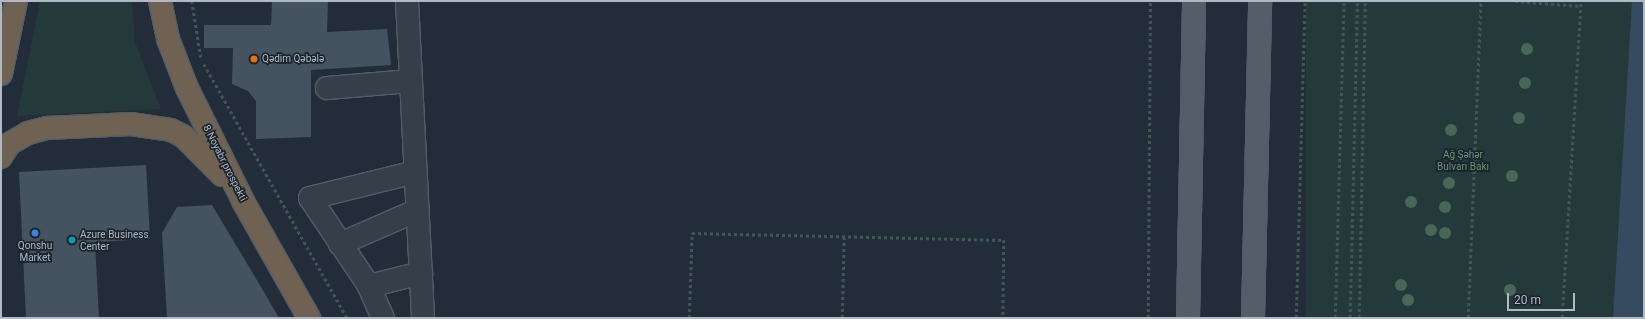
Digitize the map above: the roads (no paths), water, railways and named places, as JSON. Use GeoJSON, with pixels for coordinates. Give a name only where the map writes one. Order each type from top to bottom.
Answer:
{"type":"FeatureCollection","features":[{"type":"Feature","properties":{"kind":"highway"},"geometry":{"type":"LineString","coordinates":[[1,74],[16,1]]}},
{"type":"Feature","properties":{"kind":"highway","name":"8 Noyabr prospekti"},"geometry":{"type":"LineString","coordinates":[[160,1],[168,39],[187,88],[244,203],[308,318]]}},
{"type":"Feature","properties":{"kind":"highway"},"geometry":{"type":"LineString","coordinates":[[1,157],[9,144],[28,133],[47,128],[131,124],[171,130],[192,143],[244,203]]}},
{"type":"Feature","properties":{"kind":"main road"},"geometry":{"type":"LineString","coordinates":[[1188,318],[1194,1]]}},
{"type":"Feature","properties":{"kind":"main road"},"geometry":{"type":"LineString","coordinates":[[1253,318],[1260,1]]}},
{"type":"Feature","properties":{"kind":"lane"},"geometry":{"type":"LineString","coordinates":[[407,1],[423,318]]}},
{"type":"Feature","properties":{"kind":"lane"},"geometry":{"type":"LineString","coordinates":[[327,88],[411,81]]}},
{"type":"Feature","properties":{"kind":"lane"},"geometry":{"type":"LineString","coordinates":[[384,318],[369,286],[310,201],[312,195],[416,172]]}},
{"type":"Feature","properties":{"kind":"lane"},"geometry":{"type":"LineString","coordinates":[[340,244],[418,210]]}},
{"type":"Feature","properties":{"kind":"lane"},"geometry":{"type":"LineString","coordinates":[[369,286],[421,273]]}},
{"type":"Feature","properties":{"kind":"water"},"geometry":{"type":"Polygon","coordinates":[[[1632,1],[1644,1],[1644,318],[1613,318],[1632,1]]]}},
{"type":"Feature","properties":{"kind":"place","name":"Qədim Qəbələ"},"geometry":{"type":"Point","coordinates":[254,59]}},
{"type":"Feature","properties":{"kind":"place","name":"Qonshu Market"},"geometry":{"type":"Point","coordinates":[35,233]}},
{"type":"Feature","properties":{"kind":"place","name":"Azure Business Center"},"geometry":{"type":"Point","coordinates":[72,240]}},
{"type":"Feature","properties":{"kind":"park label","name":"Ağ Şəhər Bulvarı Bakı"},"geometry":{"type":"Point","coordinates":[1463,160]}}]}
